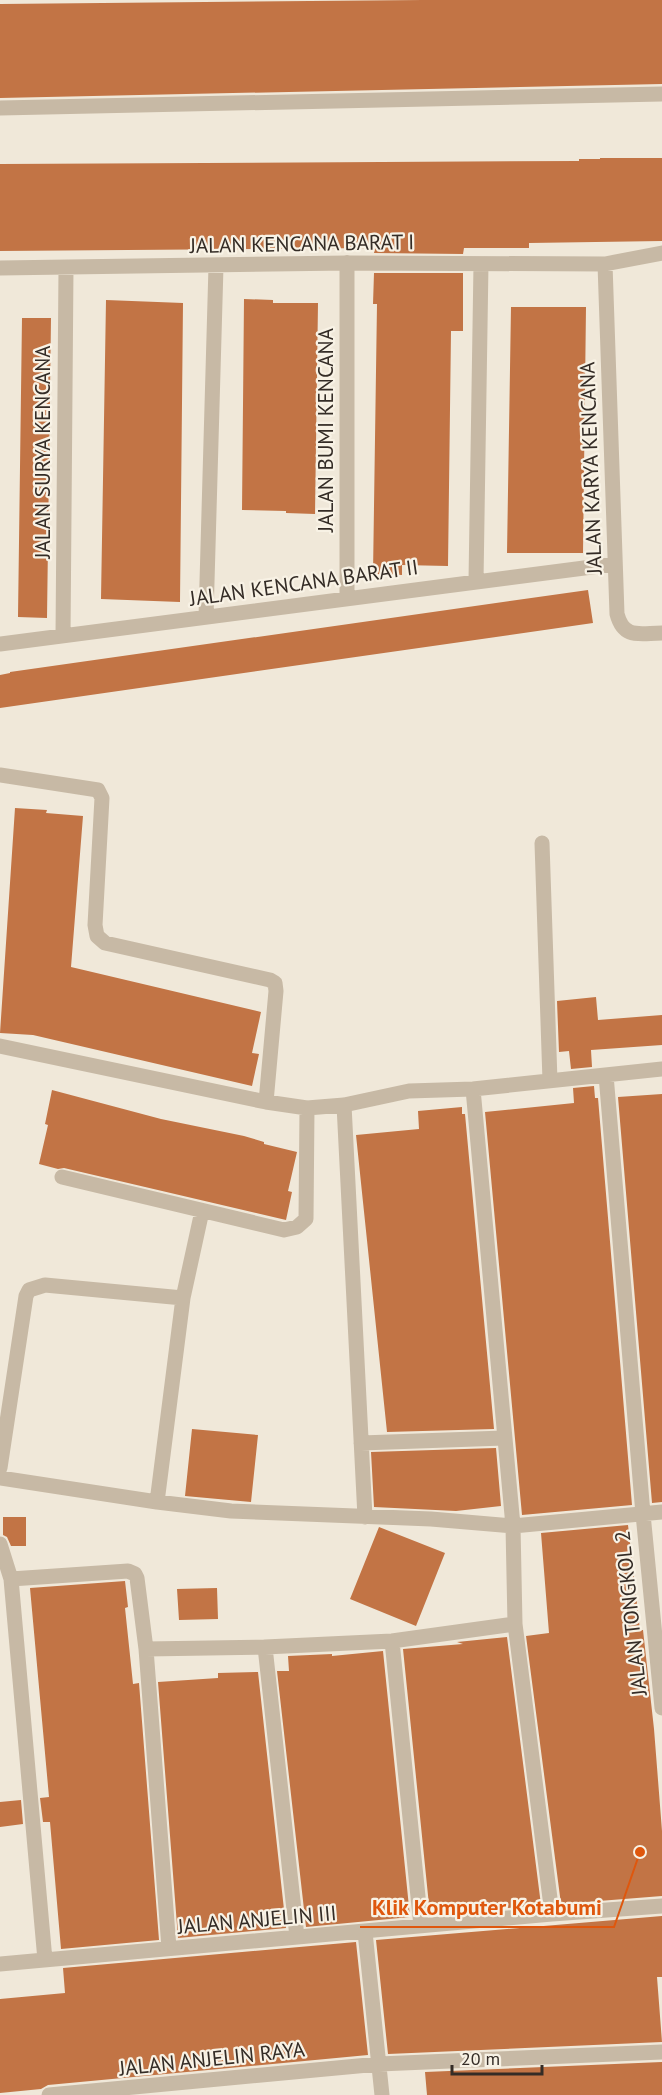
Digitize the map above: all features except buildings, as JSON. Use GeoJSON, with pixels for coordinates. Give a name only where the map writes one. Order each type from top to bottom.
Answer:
{"type":"FeatureCollection","features":[{"type":"Feature","properties":{"kind":"street"},"geometry":{"type":"LineString","coordinates":[[0,108],[662,94]]}},
{"type":"Feature","properties":{"kind":"street","name":"JALAN KENCANA BARAT I"},"geometry":{"type":"LineString","coordinates":[[0,268],[347,263],[605,264],[662,253]]}},
{"type":"Feature","properties":{"kind":"street","name":"JALAN BUMI KENCANA"},"geometry":{"type":"LineString","coordinates":[[346,598],[347,263]]}},
{"type":"Feature","properties":{"kind":"street"},"geometry":{"type":"LineString","coordinates":[[476,580],[481,264]]}},
{"type":"Feature","properties":{"kind":"street","name":"JALAN KARYA KENCANA"},"geometry":{"type":"LineString","coordinates":[[605,264],[617,614],[620,626],[625,631],[662,633]]}},
{"type":"Feature","properties":{"kind":"street"},"geometry":{"type":"LineString","coordinates":[[206,617],[216,266]]}},
{"type":"Feature","properties":{"kind":"street","name":"JALAN SURYA KENCANA"},"geometry":{"type":"LineString","coordinates":[[63,636],[66,267]]}},
{"type":"Feature","properties":{"kind":"street","name":"JALAN KENCANA BARAT II"},"geometry":{"type":"LineString","coordinates":[[0,644],[476,580],[615,564]]}},
{"type":"Feature","properties":{"kind":"street"},"geometry":{"type":"LineString","coordinates":[[0,776],[98,790],[102,798],[95,925],[96,936],[105,943],[275,983],[266,1102]]}},
{"type":"Feature","properties":{"kind":"street"},"geometry":{"type":"LineString","coordinates":[[542,843],[550,1081]]}},
{"type":"Feature","properties":{"kind":"street"},"geometry":{"type":"LineString","coordinates":[[0,1046],[266,1102],[307,1108],[344,1105],[409,1091],[473,1089],[662,1070]]}},
{"type":"Feature","properties":{"kind":"street","name":"JALAN TONGKOL 2"},"geometry":{"type":"LineString","coordinates":[[606,1075],[643,1514],[662,1708]]}},
{"type":"Feature","properties":{"kind":"street"},"geometry":{"type":"LineString","coordinates":[[473,1089],[513,1526],[515,1624],[552,1914]]}},
{"type":"Feature","properties":{"kind":"street"},"geometry":{"type":"LineString","coordinates":[[344,1105],[365,1517]]}},
{"type":"Feature","properties":{"kind":"street"},"geometry":{"type":"LineString","coordinates":[[62,1177],[284,1230],[297,1227],[306,1219],[307,1108]]}},
{"type":"Feature","properties":{"kind":"street"},"geometry":{"type":"LineString","coordinates":[[157,1502],[183,1298],[202,1211]]}},
{"type":"Feature","properties":{"kind":"street"},"geometry":{"type":"LineString","coordinates":[[0,1468],[26,1296],[30,1290],[45,1285],[183,1298]]}},
{"type":"Feature","properties":{"kind":"street"},"geometry":{"type":"LineString","coordinates":[[361,1443],[504,1438]]}},
{"type":"Feature","properties":{"kind":"street"},"geometry":{"type":"LineString","coordinates":[[0,1478],[157,1502],[231,1510],[431,1519],[513,1526],[662,1512]]}},
{"type":"Feature","properties":{"kind":"street"},"geometry":{"type":"LineString","coordinates":[[0,1544],[11,1579],[45,1960]]}},
{"type":"Feature","properties":{"kind":"street"},"geometry":{"type":"LineString","coordinates":[[11,1579],[122,1571],[135,1574],[139,1582],[169,1948]]}},
{"type":"Feature","properties":{"kind":"street"},"geometry":{"type":"LineString","coordinates":[[146,1648],[265,1647],[392,1641],[515,1624]]}},
{"type":"Feature","properties":{"kind":"street"},"geometry":{"type":"LineString","coordinates":[[392,1641],[421,1926]]}},
{"type":"Feature","properties":{"kind":"street"},"geometry":{"type":"LineString","coordinates":[[265,1647],[297,1937]]}},
{"type":"Feature","properties":{"kind":"street","name":"JALAN ANJELIN III"},"geometry":{"type":"LineString","coordinates":[[0,1964],[662,1906]]}},
{"type":"Feature","properties":{"kind":"street"},"geometry":{"type":"LineString","coordinates":[[365,1932],[382,2095]]}},
{"type":"Feature","properties":{"kind":"street","name":"JALAN ANJELIN RAYA"},"geometry":{"type":"LineString","coordinates":[[49,2095],[379,2064],[662,2052]]}},
{"type":"Feature","properties":{"kind":"place","name":"Klik Komputer Kotabumi"},"geometry":{"type":"Point","coordinates":[640,1852]}}]}
